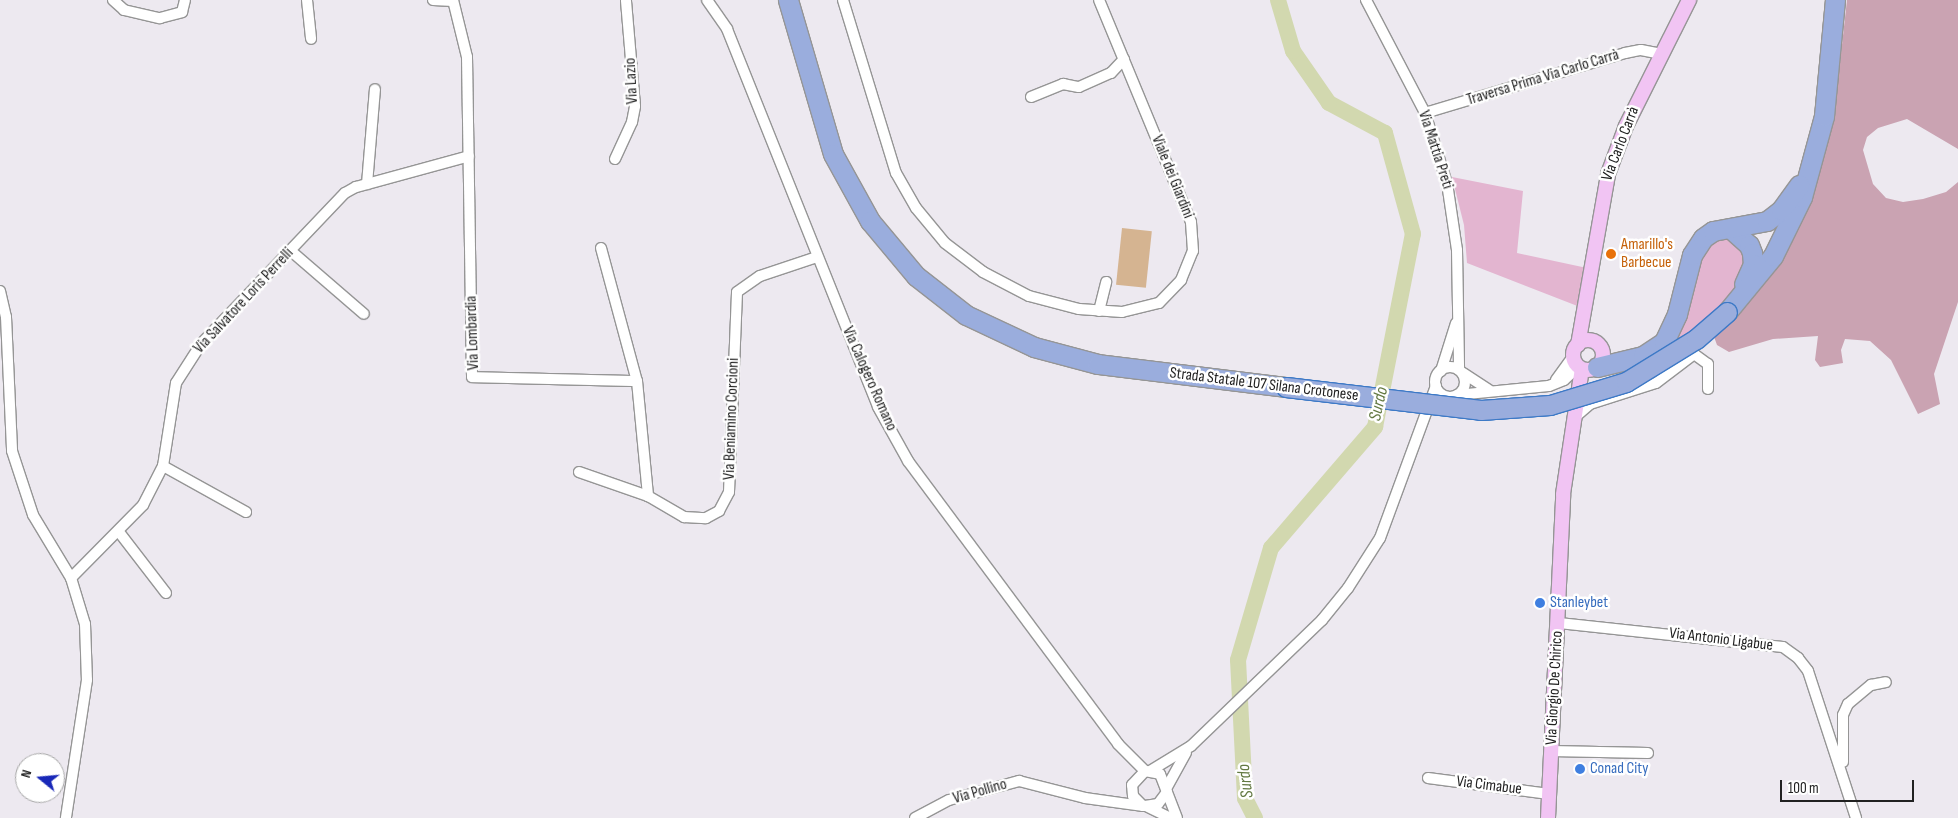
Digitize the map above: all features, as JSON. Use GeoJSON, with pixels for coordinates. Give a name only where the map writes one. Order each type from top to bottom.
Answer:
{"type":"FeatureCollection","features":[{"type":"Feature","properties":{"kind":"highway","name":"Strada Statale 107 Silana Crotonese"},"geometry":{"type":"LineString","coordinates":[[788,0],[833,154],[870,221],[916,276],[966,315],[1034,347],[1098,364],[1481,410],[1550,405],[1626,382],[1696,339],[1727,312],[1752,285],[1790,228],[1815,158],[1824,116],[1835,0]]}},
{"type":"Feature","properties":{"kind":"highway"},"geometry":{"type":"LineString","coordinates":[[1587,359],[1634,359],[1654,350],[1672,330],[1692,255],[1703,238],[1714,232],[1767,221],[1781,210],[1815,158]]}},
{"type":"Feature","properties":{"kind":"highway"},"geometry":{"type":"LineString","coordinates":[[1727,312],[1753,264],[1749,245],[1731,229]]}},
{"type":"Feature","properties":{"kind":"main road","name":"Via Carlo Carrà"},"geometry":{"type":"LineString","coordinates":[[1587,359],[1588,300],[1608,174],[1626,126],[1689,0]]}},
{"type":"Feature","properties":{"kind":"main road"},"geometry":{"type":"LineString","coordinates":[[1574,414],[1587,359]]}},
{"type":"Feature","properties":{"kind":"main road"},"geometry":{"type":"LineString","coordinates":[[1574,414],[1587,359]]}},
{"type":"Feature","properties":{"kind":"main road","name":"Via Giorgio De Chirico"},"geometry":{"type":"LineString","coordinates":[[1548,818],[1559,623],[1563,494],[1574,414]]}},
{"type":"Feature","properties":{"kind":"street"},"geometry":{"type":"LineString","coordinates":[[113,0],[124,10],[169,17],[182,12],[185,0]]}},
{"type":"Feature","properties":{"kind":"street"},"geometry":{"type":"LineString","coordinates":[[307,0],[311,39]]}},
{"type":"Feature","properties":{"kind":"street"},"geometry":{"type":"LineString","coordinates":[[433,0],[453,0],[467,57],[470,156]]}},
{"type":"Feature","properties":{"kind":"street","name":"Via Lazio"},"geometry":{"type":"LineString","coordinates":[[615,159],[632,122],[635,106],[626,0]]}},
{"type":"Feature","properties":{"kind":"street","name":"Via Calogero Romano"},"geometry":{"type":"LineString","coordinates":[[707,0],[727,29],[816,257],[878,407],[908,460],[1118,744]]}},
{"type":"Feature","properties":{"kind":"street","name":"Viale dei Giardini"},"geometry":{"type":"LineString","coordinates":[[843,0],[896,173],[928,222],[945,243],[998,280],[1029,296],[1099,311],[1122,312],[1159,303],[1181,280],[1193,251],[1191,222],[1099,0]]}},
{"type":"Feature","properties":{"kind":"street","name":"Via Mattia Preti"},"geometry":{"type":"LineString","coordinates":[[1366,0],[1425,113],[1453,214],[1461,372],[1464,387],[1457,395]]}},
{"type":"Feature","properties":{"kind":"street","name":"Traversa Prima Via Carlo Carrà"},"geometry":{"type":"LineString","coordinates":[[1425,113],[1641,50],[1662,54]]}},
{"type":"Feature","properties":{"kind":"street"},"geometry":{"type":"LineString","coordinates":[[1031,97],[1062,84],[1079,88],[1111,72],[1124,60]]}},
{"type":"Feature","properties":{"kind":"street"},"geometry":{"type":"LineString","coordinates":[[366,184],[375,89]]}},
{"type":"Feature","properties":{"kind":"street","name":"Via Salvatore Loris Perrelli"},"geometry":{"type":"LineString","coordinates":[[71,578],[119,532],[143,505],[164,466],[176,383],[201,344],[345,193],[366,184],[470,156]]}},
{"type":"Feature","properties":{"kind":"street","name":"Via Lombardia"},"geometry":{"type":"LineString","coordinates":[[470,156],[472,377],[637,381]]}},
{"type":"Feature","properties":{"kind":"street"},"geometry":{"type":"LineString","coordinates":[[579,472],[648,496],[637,381],[601,248]]}},
{"type":"Feature","properties":{"kind":"street"},"geometry":{"type":"LineString","coordinates":[[291,251],[364,314]]}},
{"type":"Feature","properties":{"kind":"street","name":"Via Beniamino Corcioni"},"geometry":{"type":"LineString","coordinates":[[648,496],[684,517],[706,518],[719,510],[729,492],[737,292],[760,276],[816,257]]}},
{"type":"Feature","properties":{"kind":"street"},"geometry":{"type":"LineString","coordinates":[[1099,311],[1106,282]]}},
{"type":"Feature","properties":{"kind":"street"},"geometry":{"type":"LineString","coordinates":[[0,291],[6,317],[12,451],[34,516],[71,578],[85,624],[87,680],[66,818]]}},
{"type":"Feature","properties":{"kind":"street","name":"Via Mattia Preti"},"geometry":{"type":"LineString","coordinates":[[1418,433],[1436,386],[1459,312]]}},
{"type":"Feature","properties":{"kind":"street"},"geometry":{"type":"LineString","coordinates":[[1574,414],[1590,404],[1656,383],[1694,354],[1708,364],[1708,389]]}},
{"type":"Feature","properties":{"kind":"street"},"geometry":{"type":"LineString","coordinates":[[1549,386],[1587,359]]}},
{"type":"Feature","properties":{"kind":"street"},"geometry":{"type":"LineString","coordinates":[[1441,371],[1450,367],[1490,390]]}},
{"type":"Feature","properties":{"kind":"street"},"geometry":{"type":"LineString","coordinates":[[1436,386],[1445,395],[1549,386],[1577,395]]}},
{"type":"Feature","properties":{"kind":"street"},"geometry":{"type":"LineString","coordinates":[[1108,802],[1123,795],[1133,783],[1148,771],[1191,746],[1256,686],[1322,620],[1366,562],[1380,538],[1418,433],[1445,395]]}},
{"type":"Feature","properties":{"kind":"street"},"geometry":{"type":"LineString","coordinates":[[164,466],[246,512]]}},
{"type":"Feature","properties":{"kind":"street"},"geometry":{"type":"LineString","coordinates":[[119,532],[166,593]]}},
{"type":"Feature","properties":{"kind":"street","name":"Via Antonio Ligabue"},"geometry":{"type":"LineString","coordinates":[[1559,623],[1783,647],[1798,658],[1808,671],[1844,776],[1856,818]]}},
{"type":"Feature","properties":{"kind":"street"},"geometry":{"type":"LineString","coordinates":[[1844,776],[1843,715],[1856,696],[1871,685],[1886,682]]}},
{"type":"Feature","properties":{"kind":"street"},"geometry":{"type":"LineString","coordinates":[[1118,744],[1148,771],[1163,778],[1177,818]]}},
{"type":"Feature","properties":{"kind":"street"},"geometry":{"type":"LineString","coordinates":[[1118,744],[1133,783],[1135,800],[1146,806],[1162,801],[1191,746]]}},
{"type":"Feature","properties":{"kind":"street"},"geometry":{"type":"LineString","coordinates":[[1552,751],[1648,753]]}},
{"type":"Feature","properties":{"kind":"street","name":"Via Cimabue"},"geometry":{"type":"LineString","coordinates":[[1428,778],[1549,794]]}},
{"type":"Feature","properties":{"kind":"street","name":"Via Pollino"},"geometry":{"type":"LineString","coordinates":[[915,818],[949,800],[1020,782],[1108,802],[1146,806],[1172,818]]}},
{"type":"Feature","properties":{"kind":"shaded area"},"geometry":{"type":"Polygon","coordinates":[[[1847,0],[1958,0],[1958,149],[1907,119],[1878,128],[1867,137],[1863,150],[1873,184],[1886,198],[1903,202],[1923,199],[1946,192],[1958,182],[1958,302],[1934,374],[1940,404],[1918,414],[1891,360],[1870,341],[1845,339],[1841,350],[1843,363],[1820,367],[1815,360],[1818,336],[1773,339],[1729,352],[1717,345],[1713,334],[1770,274],[1812,201],[1834,116],[1847,0]]]}},
{"type":"Feature","properties":{"kind":"shaded area"},"geometry":{"type":"Polygon","coordinates":[[[1452,177],[1523,191],[1517,253],[1587,268],[1580,307],[1467,263],[1464,225],[1452,177]]]}},
{"type":"Feature","properties":{"kind":"shaded area"},"geometry":{"type":"Polygon","coordinates":[[[1122,228],[1152,231],[1146,288],[1116,285],[1122,228]]]}},
{"type":"Feature","properties":{"kind":"shaded area"},"geometry":{"type":"Polygon","coordinates":[[[1723,234],[1745,247],[1746,273],[1715,315],[1677,341],[1705,245],[1723,234]]]}},
{"type":"Feature","properties":{"kind":"waterway","name":"Surdo"},"geometry":{"type":"LineString","coordinates":[[1255,818],[1245,798],[1238,660],[1271,548],[1375,427],[1413,234],[1385,133],[1329,103],[1293,51],[1278,0]]}},
{"type":"Feature","properties":{"kind":"place","name":"Amarillo's Barbecue"},"geometry":{"type":"Point","coordinates":[1611,254]}},
{"type":"Feature","properties":{"kind":"place","name":"Stanleybet"},"geometry":{"type":"Point","coordinates":[1540,603]}},
{"type":"Feature","properties":{"kind":"place","name":"Conad City"},"geometry":{"type":"Point","coordinates":[1580,769]}}]}
